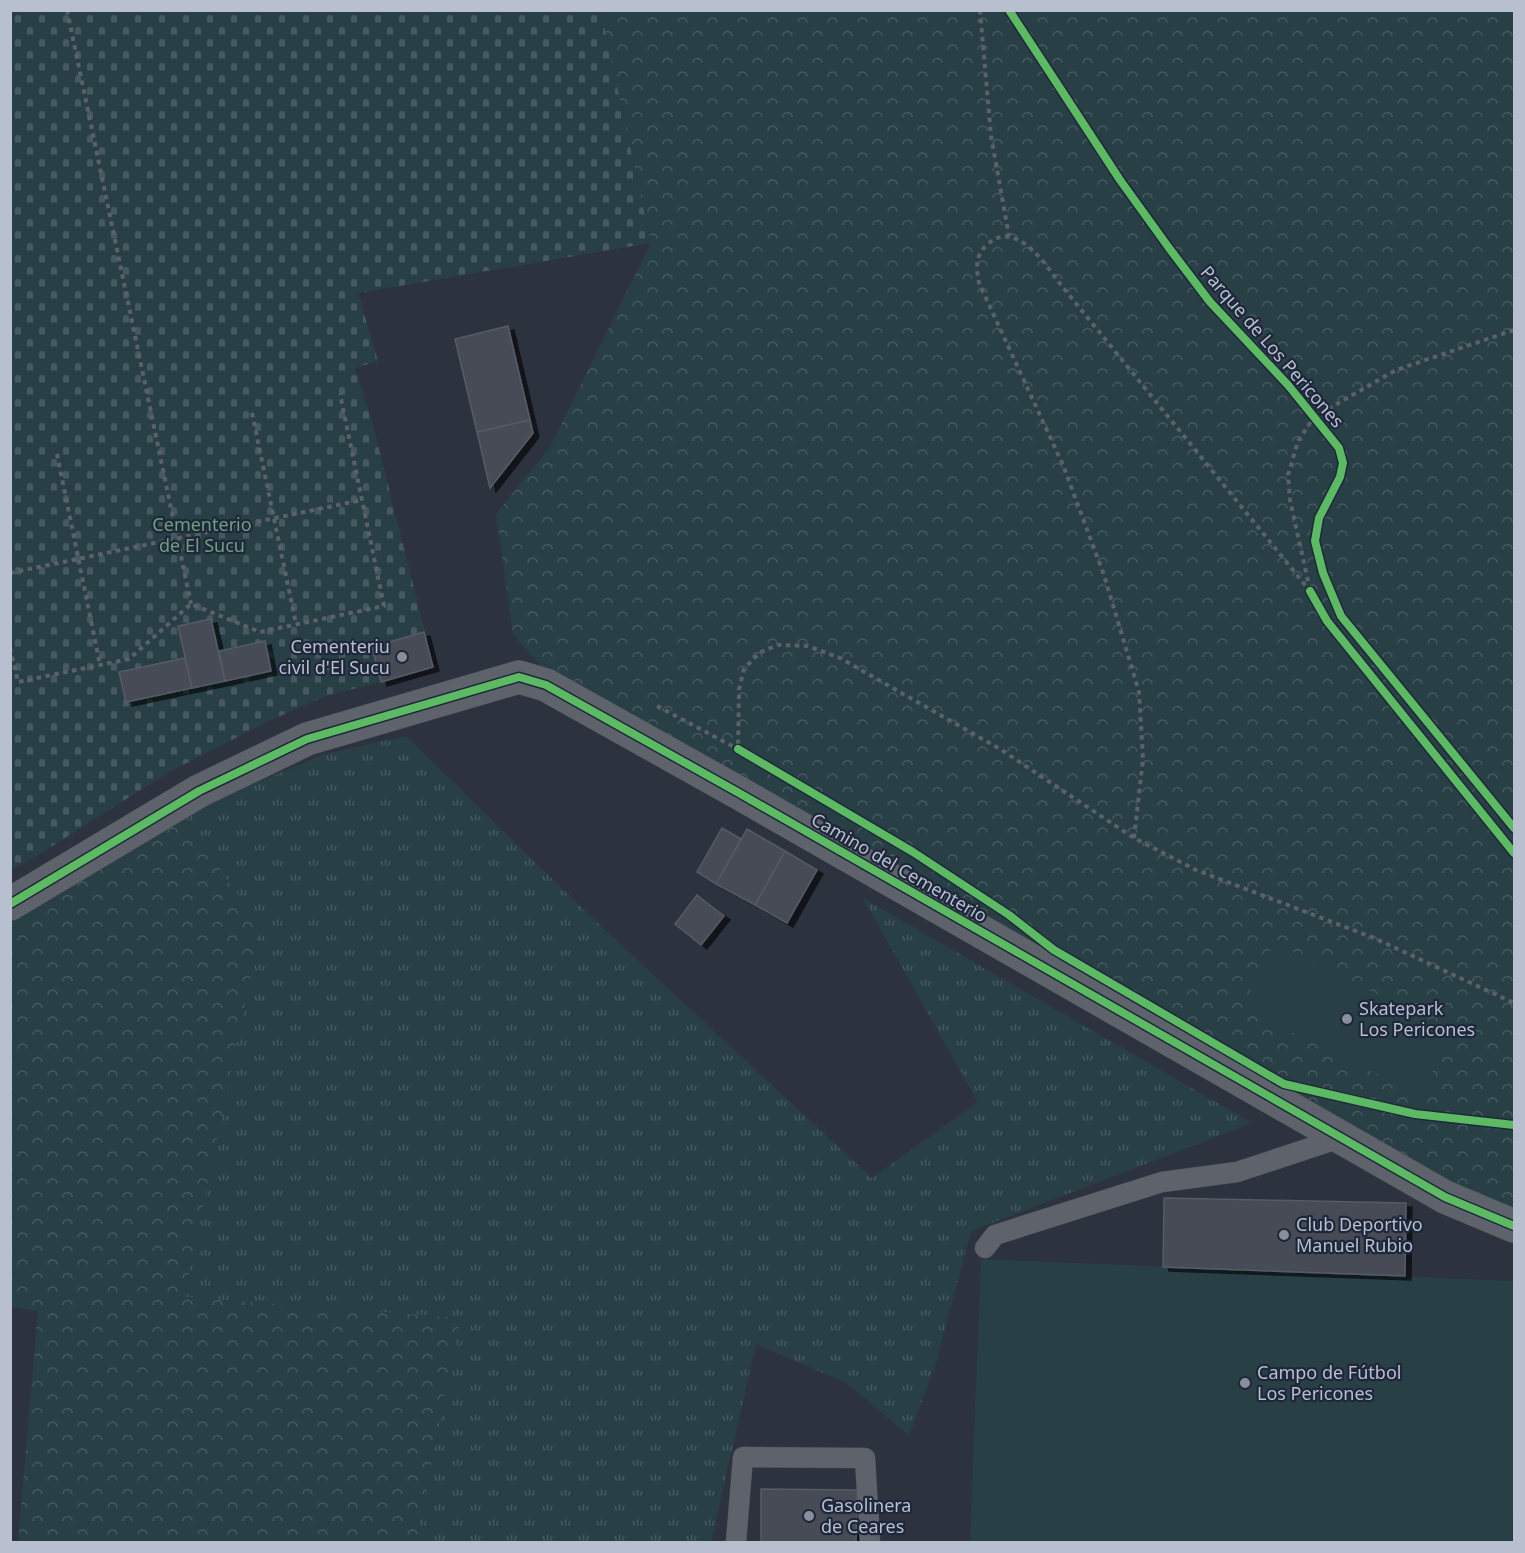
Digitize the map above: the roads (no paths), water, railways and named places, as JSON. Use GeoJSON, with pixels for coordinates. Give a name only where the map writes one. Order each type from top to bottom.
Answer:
{"type":"FeatureCollection","features":[{"type":"Feature","properties":{"kind":"street","name":"Camino del Cementerio"},"geometry":{"type":"LineString","coordinates":[[10,904],[199,791],[307,739],[519,677],[546,685],[739,793],[1445,1197],[1515,1226]]}},
{"type":"Feature","properties":{"kind":"lane"},"geometry":{"type":"LineString","coordinates":[[985,1248],[995,1235],[1162,1182],[1237,1172],[1340,1138]]}},
{"type":"Feature","properties":{"kind":"lane"},"geometry":{"type":"LineString","coordinates":[[736,1542],[743,1457],[865,1458],[870,1542]]}},
{"type":"Feature","properties":{"kind":"place","name":"Cementeriu civil d'El Sucu"},"geometry":{"type":"Point","coordinates":[402,657]}},
{"type":"Feature","properties":{"kind":"place","name":"Skatepark Los Pericones"},"geometry":{"type":"Point","coordinates":[1347,1019]}},
{"type":"Feature","properties":{"kind":"place","name":"Club Deportivo Manuel Rubio"},"geometry":{"type":"Point","coordinates":[1284,1235]}},
{"type":"Feature","properties":{"kind":"place","name":"Campo de Fútbol Los Pericones"},"geometry":{"type":"Point","coordinates":[1245,1383]}},
{"type":"Feature","properties":{"kind":"place","name":"Gasolinera de Ceares"},"geometry":{"type":"Point","coordinates":[809,1516]}},
{"type":"Feature","properties":{"kind":"park label","name":"Cementerio de El Sucu"},"geometry":{"type":"Point","coordinates":[202,535]}}]}
